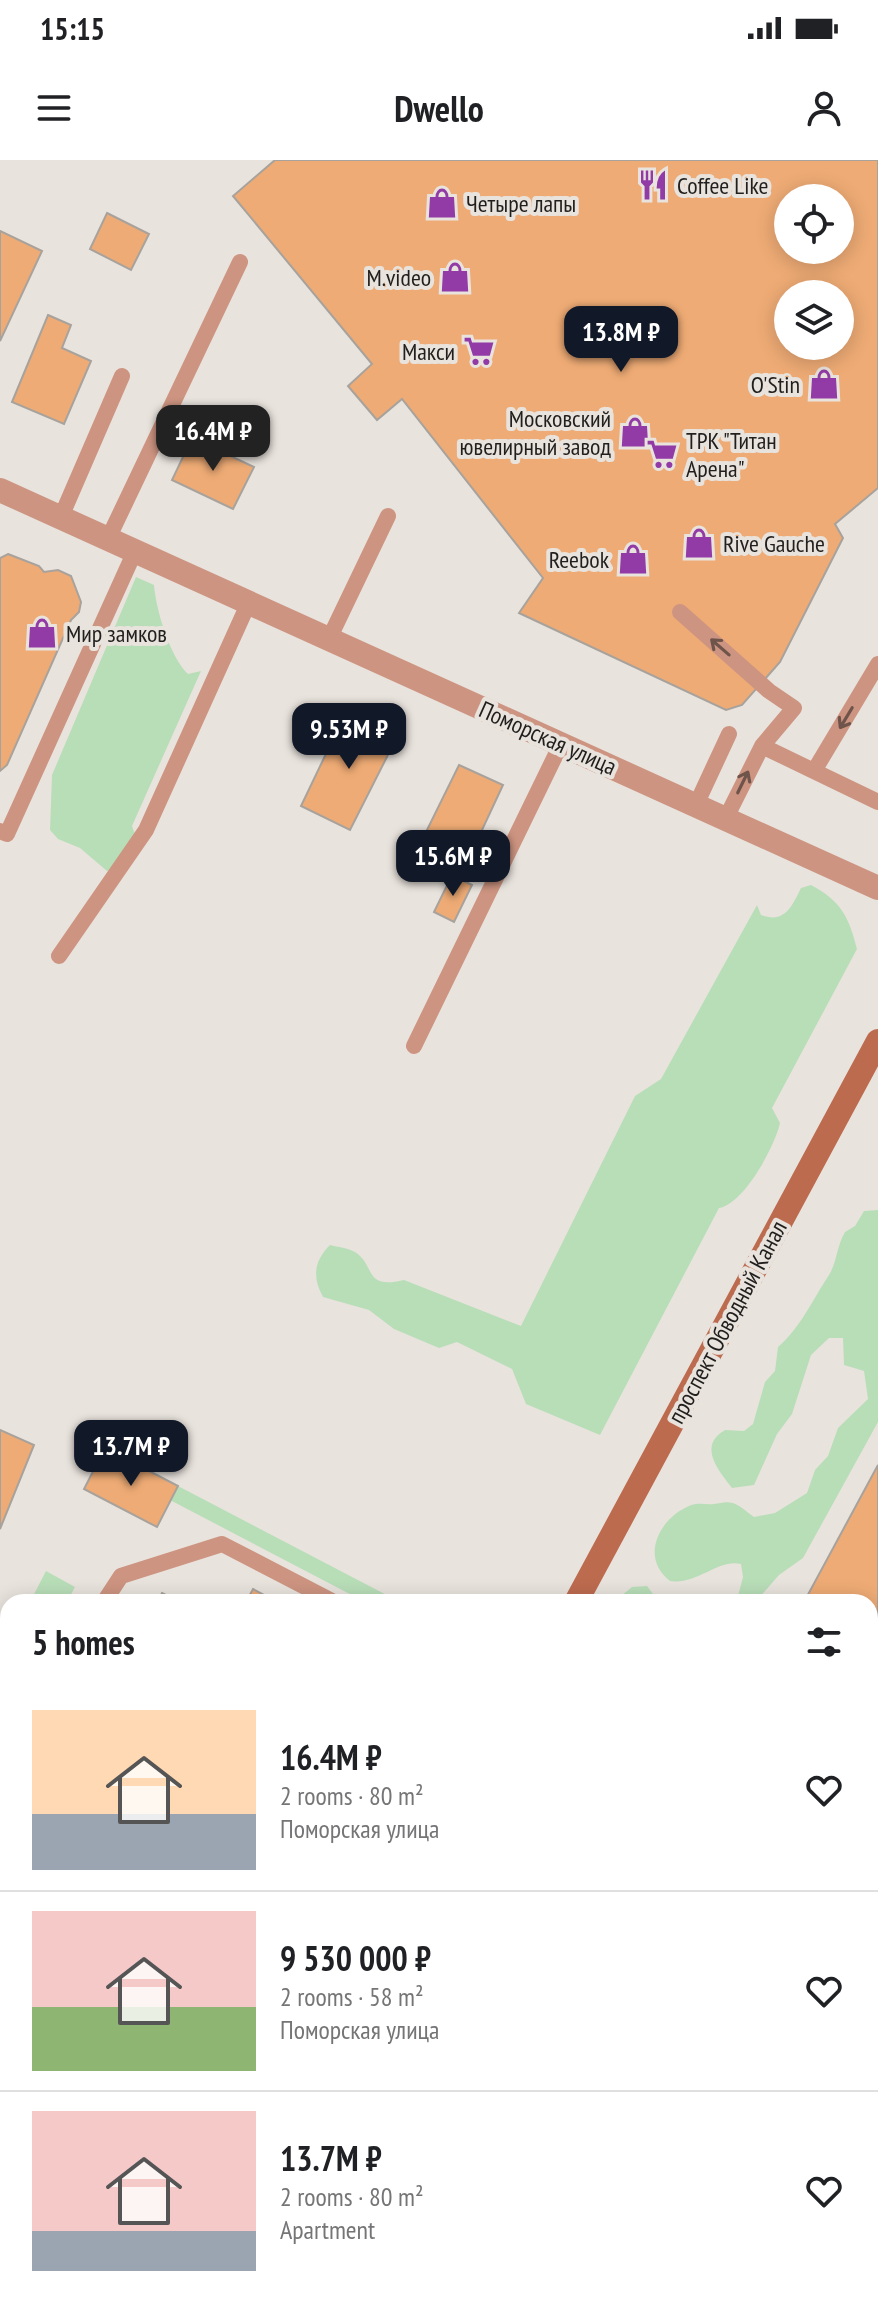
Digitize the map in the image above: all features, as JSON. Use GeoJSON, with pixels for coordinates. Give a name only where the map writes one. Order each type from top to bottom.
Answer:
{"type":"FeatureCollection","features":[{"type":"Feature","properties":{"kind":"main road","name":"проспект Обводный Канал"},"geometry":{"type":"LineString","coordinates":[[580,1594],[878,1041]]}},
{"type":"Feature","properties":{"kind":"street","name":"Поморская улица"},"geometry":{"type":"LineString","coordinates":[[0,490],[878,888]]}},
{"type":"Feature","properties":{"kind":"lane"},"geometry":{"type":"LineString","coordinates":[[108,539],[240,262]]}},
{"type":"Feature","properties":{"kind":"lane"},"geometry":{"type":"LineString","coordinates":[[61,517],[122,376]]}},
{"type":"Feature","properties":{"kind":"lane"},"geometry":{"type":"LineString","coordinates":[[329,639],[388,516]]}},
{"type":"Feature","properties":{"kind":"lane"},"geometry":{"type":"LineString","coordinates":[[0,831],[7,834],[135,551]]}},
{"type":"Feature","properties":{"kind":"lane"},"geometry":{"type":"LineString","coordinates":[[59,956],[146,830],[249,602]]}},
{"type":"Feature","properties":{"kind":"lane"},"geometry":{"type":"LineString","coordinates":[[680,612],[769,691],[794,708],[762,746],[726,818]]}},
{"type":"Feature","properties":{"kind":"lane"},"geometry":{"type":"LineString","coordinates":[[814,771],[878,664]]}},
{"type":"Feature","properties":{"kind":"lane"},"geometry":{"type":"LineString","coordinates":[[696,805],[729,734]]}},
{"type":"Feature","properties":{"kind":"lane"},"geometry":{"type":"LineString","coordinates":[[414,1046],[561,744]]}},
{"type":"Feature","properties":{"kind":"lane"},"geometry":{"type":"LineString","coordinates":[[762,746],[878,802]]}},
{"type":"Feature","properties":{"kind":"lane"},"geometry":{"type":"LineString","coordinates":[[109,1594],[121,1576],[222,1544],[319,1594]]}},
{"type":"Feature","properties":{"kind":"green space"},"geometry":{"type":"Polygon","coordinates":[[[136,577],[154,585],[165,632],[181,666],[188,674],[201,671],[132,826],[138,842],[118,870],[107,871],[80,848],[58,839],[50,830],[52,775],[136,577]]]}},
{"type":"Feature","properties":{"kind":"green space"},"geometry":{"type":"Polygon","coordinates":[[[811,885],[837,904],[851,928],[857,949],[772,1108],[780,1123],[765,1159],[738,1196],[719,1208],[600,1435],[526,1404],[512,1369],[457,1342],[439,1348],[394,1329],[369,1310],[323,1297],[316,1270],[330,1245],[355,1252],[372,1275],[382,1282],[404,1280],[521,1326],[635,1096],[661,1079],[757,905],[761,915],[782,915],[791,907],[801,888],[811,885]]]}},
{"type":"Feature","properties":{"kind":"green space"},"geometry":{"type":"Polygon","coordinates":[[[878,1210],[878,1422],[803,1558],[779,1575],[762,1594],[739,1594],[743,1577],[741,1564],[724,1565],[689,1579],[670,1581],[656,1561],[655,1550],[657,1539],[669,1519],[692,1505],[726,1502],[736,1504],[754,1517],[775,1513],[807,1493],[815,1470],[828,1456],[838,1428],[868,1399],[864,1371],[844,1365],[843,1338],[829,1338],[811,1355],[792,1414],[777,1434],[754,1485],[732,1488],[713,1459],[712,1443],[717,1436],[725,1430],[744,1431],[753,1424],[765,1382],[775,1371],[778,1347],[800,1322],[834,1265],[845,1232],[855,1226],[864,1211],[878,1210]]]}},
{"type":"Feature","properties":{"kind":"green space"},"geometry":{"type":"Polygon","coordinates":[[[178,1486],[385,1594],[350,1594],[170,1500],[178,1486]]]}},
{"type":"Feature","properties":{"kind":"green space"},"geometry":{"type":"Polygon","coordinates":[[[46,1571],[75,1587],[71,1594],[34,1594],[46,1571]]]}},
{"type":"Feature","properties":{"kind":"green space"},"geometry":{"type":"Polygon","coordinates":[[[647,1586],[653,1594],[623,1594],[632,1587],[647,1586]]]}},
{"type":"Feature","properties":{"kind":"building","name":"ТРК \"Титан Арена\""},"geometry":{"type":"Polygon","coordinates":[[[275,160],[878,160],[878,488],[835,524],[843,538],[780,662],[742,705],[726,710],[519,613],[543,578],[402,399],[377,420],[348,386],[372,364],[233,196],[275,160]]]}},
{"type":"Feature","properties":{"kind":"building"},"geometry":{"type":"Polygon","coordinates":[[[107,213],[149,234],[131,270],[90,249],[107,213]]]}},
{"type":"Feature","properties":{"kind":"building"},"geometry":{"type":"Polygon","coordinates":[[[0,231],[42,251],[0,341],[0,231]]]}},
{"type":"Feature","properties":{"kind":"building"},"geometry":{"type":"Polygon","coordinates":[[[48,315],[71,325],[62,348],[91,361],[64,424],[12,402],[48,315]]]}},
{"type":"Feature","properties":{"kind":"building"},"geometry":{"type":"Polygon","coordinates":[[[192,438],[254,467],[233,509],[172,480],[192,438]]]}},
{"type":"Feature","properties":{"kind":"building"},"geometry":{"type":"Polygon","coordinates":[[[8,554],[39,566],[44,572],[58,570],[71,576],[81,602],[7,765],[0,771],[0,558],[8,554]]]}},
{"type":"Feature","properties":{"kind":"building"},"geometry":{"type":"Polygon","coordinates":[[[346,712],[397,737],[350,830],[301,806],[346,712]]]}},
{"type":"Feature","properties":{"kind":"building"},"geometry":{"type":"Polygon","coordinates":[[[459,765],[503,785],[469,858],[424,836],[459,765]]]}},
{"type":"Feature","properties":{"kind":"building"},"geometry":{"type":"Polygon","coordinates":[[[452,875],[472,885],[454,922],[434,912],[452,875]]]}},
{"type":"Feature","properties":{"kind":"building"},"geometry":{"type":"Polygon","coordinates":[[[0,1430],[34,1445],[0,1529],[0,1430]]]}},
{"type":"Feature","properties":{"kind":"building"},"geometry":{"type":"Polygon","coordinates":[[[105,1448],[178,1486],[157,1527],[84,1489],[105,1448]]]}},
{"type":"Feature","properties":{"kind":"building"},"geometry":{"type":"Polygon","coordinates":[[[878,1465],[878,1594],[808,1594],[878,1465]]]}},
{"type":"Feature","properties":{"kind":"place","name":"Coffee Like"},"geometry":{"type":"Point","coordinates":[653,185]}},
{"type":"Feature","properties":{"kind":"place","name":"Четыре лапы"},"geometry":{"type":"Point","coordinates":[442,203]}},
{"type":"Feature","properties":{"kind":"place","name":"M.video"},"geometry":{"type":"Point","coordinates":[455,277]}},
{"type":"Feature","properties":{"kind":"place","name":"Макси"},"geometry":{"type":"Point","coordinates":[479,351]}},
{"type":"Feature","properties":{"kind":"place","name":"O'Stin"},"geometry":{"type":"Point","coordinates":[824,384]}},
{"type":"Feature","properties":{"kind":"place","name":"Московский ювелирный завод"},"geometry":{"type":"Point","coordinates":[635,432]}},
{"type":"Feature","properties":{"kind":"place","name":"ТРК \"Титан Арена\""},"geometry":{"type":"Point","coordinates":[662,454]}},
{"type":"Feature","properties":{"kind":"place","name":"Rive Gauche"},"geometry":{"type":"Point","coordinates":[699,543]}},
{"type":"Feature","properties":{"kind":"place","name":"Reebok"},"geometry":{"type":"Point","coordinates":[633,559]}},
{"type":"Feature","properties":{"kind":"place","name":"Мир замков"},"geometry":{"type":"Point","coordinates":[42,633]}}]}
